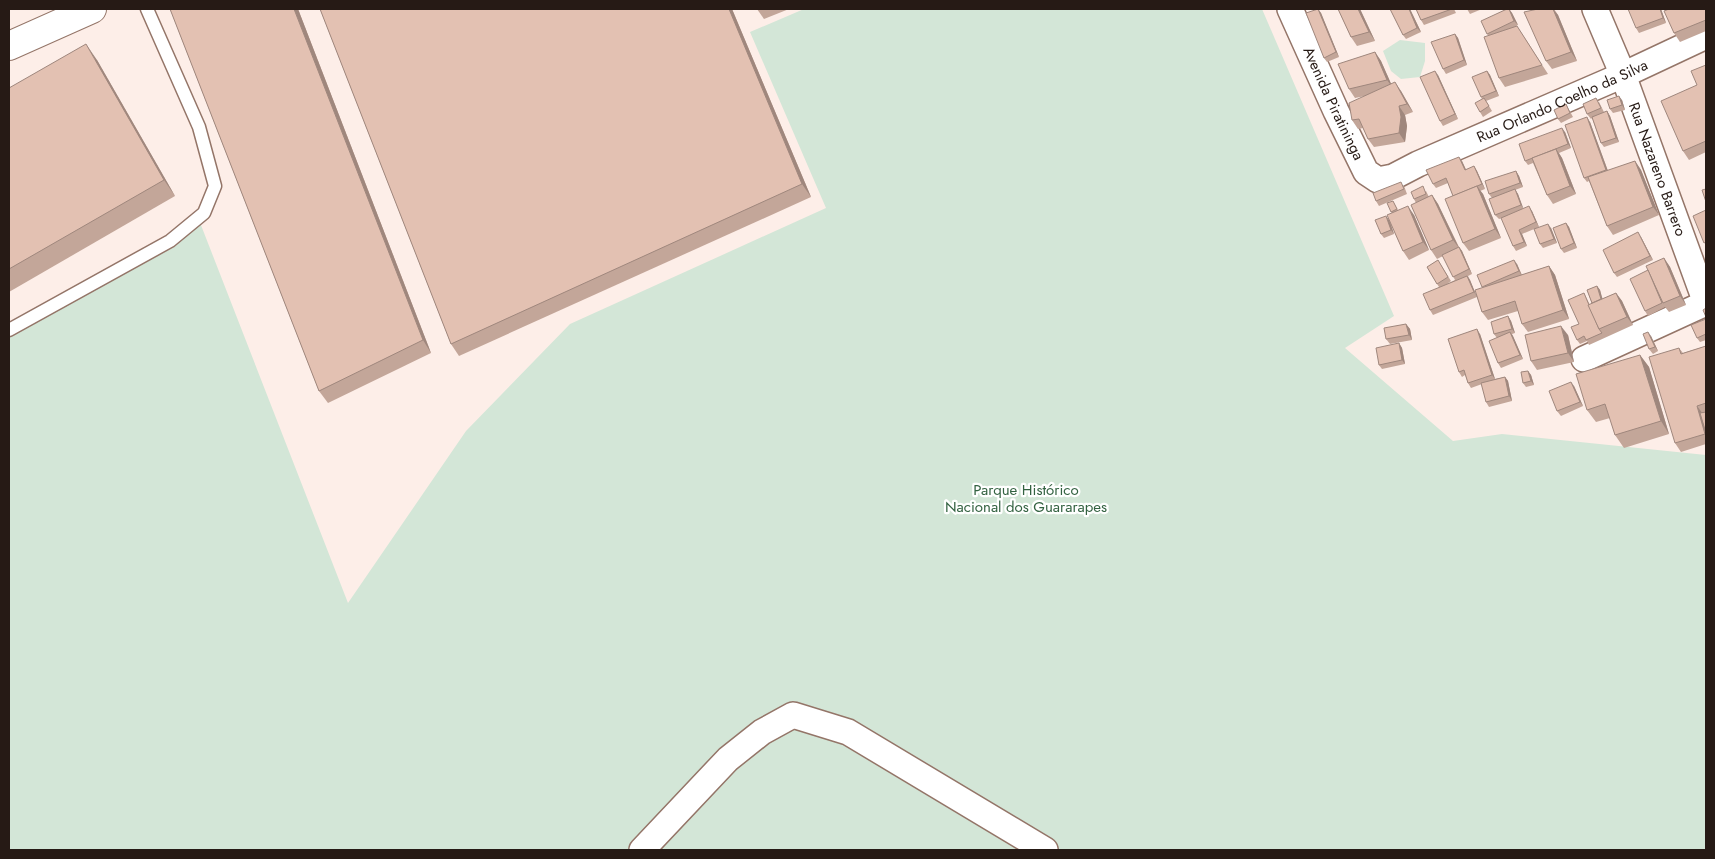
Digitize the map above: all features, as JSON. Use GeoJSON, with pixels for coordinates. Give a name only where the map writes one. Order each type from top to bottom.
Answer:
{"type":"FeatureCollection","features":[{"type":"Feature","properties":{"kind":"street"},"geometry":{"type":"LineString","coordinates":[[9,46],[92,9]]}},
{"type":"Feature","properties":{"kind":"street","name":"Avenida Piratininga"},"geometry":{"type":"LineString","coordinates":[[1290,9],[1366,172],[1378,180],[1393,177],[1418,164]]}},
{"type":"Feature","properties":{"kind":"street","name":"Rua Nazareno Barrero"},"geometry":{"type":"LineString","coordinates":[[1595,9],[1623,75],[1706,303]]}},
{"type":"Feature","properties":{"kind":"street","name":"Rua Orlando Coelho da Silva"},"geometry":{"type":"LineString","coordinates":[[1418,164],[1623,75],[1706,36]]}},
{"type":"Feature","properties":{"kind":"street"},"geometry":{"type":"LineString","coordinates":[[1584,359],[1706,303]]}},
{"type":"Feature","properties":{"kind":"street"},"geometry":{"type":"LineString","coordinates":[[642,850],[728,759],[762,732],[793,715],[848,732],[1045,850]]}},
{"type":"Feature","properties":{"kind":"lane"},"geometry":{"type":"LineString","coordinates":[[9,330],[170,241],[204,213],[214,186],[200,127],[147,9]]}},
{"type":"Feature","properties":{"kind":"green space","name":"Parque Histórico Nacional dos Guararapes"},"geometry":{"type":"Polygon","coordinates":[[[804,9],[1262,9],[1394,316],[1345,348],[1453,441],[1502,434],[1706,455],[1706,850],[9,850],[9,331],[199,220],[348,603],[466,431],[570,324],[826,208],[750,32],[804,9]]]}},
{"type":"Feature","properties":{"kind":"green space"},"geometry":{"type":"Polygon","coordinates":[[[1400,40],[1425,43],[1425,61],[1420,77],[1401,79],[1391,71],[1383,51],[1400,40]]]}},
{"type":"Feature","properties":{"kind":"building"},"geometry":{"type":"Polygon","coordinates":[[[170,9],[294,9],[423,340],[319,391],[170,9]]]}},
{"type":"Feature","properties":{"kind":"building"},"geometry":{"type":"Polygon","coordinates":[[[320,9],[729,9],[802,184],[451,344],[320,9]]]}},
{"type":"Feature","properties":{"kind":"building"},"geometry":{"type":"Polygon","coordinates":[[[1318,9],[1336,52],[1324,58],[1306,13],[1318,9]]]}},
{"type":"Feature","properties":{"kind":"building"},"geometry":{"type":"Polygon","coordinates":[[[1338,9],[1358,9],[1369,32],[1351,37],[1338,9]]]}},
{"type":"Feature","properties":{"kind":"building"},"geometry":{"type":"Polygon","coordinates":[[[1390,9],[1409,9],[1417,28],[1403,35],[1390,9]]]}},
{"type":"Feature","properties":{"kind":"building"},"geometry":{"type":"Polygon","coordinates":[[[1416,9],[1452,9],[1421,20],[1416,9]]]}},
{"type":"Feature","properties":{"kind":"building"},"geometry":{"type":"Polygon","coordinates":[[[1509,9],[1514,21],[1487,34],[1481,21],[1509,9]]]}},
{"type":"Feature","properties":{"kind":"building"},"geometry":{"type":"Polygon","coordinates":[[[1538,9],[1553,9],[1571,52],[1546,61],[1524,12],[1538,9]]]}},
{"type":"Feature","properties":{"kind":"building"},"geometry":{"type":"Polygon","coordinates":[[[1628,9],[1660,9],[1663,18],[1636,28],[1628,9]]]}},
{"type":"Feature","properties":{"kind":"building"},"geometry":{"type":"Polygon","coordinates":[[[1669,9],[1706,9],[1706,20],[1674,33],[1664,11],[1669,9]]]}},
{"type":"Feature","properties":{"kind":"building"},"geometry":{"type":"Polygon","coordinates":[[[1517,26],[1542,65],[1499,78],[1484,37],[1517,26]]]}},
{"type":"Feature","properties":{"kind":"building"},"geometry":{"type":"Polygon","coordinates":[[[1455,34],[1464,60],[1443,69],[1431,42],[1455,34]]]}},
{"type":"Feature","properties":{"kind":"building"},"geometry":{"type":"Polygon","coordinates":[[[86,44],[164,180],[9,269],[9,88],[86,44]]]}},
{"type":"Feature","properties":{"kind":"building"},"geometry":{"type":"Polygon","coordinates":[[[1375,52],[1387,80],[1349,89],[1338,64],[1375,52]]]}},
{"type":"Feature","properties":{"kind":"building"},"geometry":{"type":"Polygon","coordinates":[[[1706,65],[1706,141],[1683,151],[1661,101],[1697,85],[1691,71],[1706,65]]]}},
{"type":"Feature","properties":{"kind":"building"},"geometry":{"type":"Polygon","coordinates":[[[1435,71],[1455,114],[1440,121],[1420,77],[1435,71]]]}},
{"type":"Feature","properties":{"kind":"building"},"geometry":{"type":"Polygon","coordinates":[[[1487,71],[1496,91],[1481,97],[1472,77],[1487,71]]]}},
{"type":"Feature","properties":{"kind":"building"},"geometry":{"type":"Polygon","coordinates":[[[1395,82],[1407,104],[1399,106],[1401,117],[1399,133],[1368,139],[1359,119],[1352,120],[1349,103],[1395,82]]]}},
{"type":"Feature","properties":{"kind":"building"},"geometry":{"type":"Polygon","coordinates":[[[1619,96],[1622,105],[1610,109],[1607,100],[1619,96]]]}},
{"type":"Feature","properties":{"kind":"building"},"geometry":{"type":"Polygon","coordinates":[[[1484,98],[1489,106],[1480,112],[1475,103],[1484,98]]]}},
{"type":"Feature","properties":{"kind":"building"},"geometry":{"type":"Polygon","coordinates":[[[1596,98],[1601,108],[1587,114],[1583,104],[1596,98]]]}},
{"type":"Feature","properties":{"kind":"building"},"geometry":{"type":"Polygon","coordinates":[[[1566,104],[1570,113],[1558,119],[1554,110],[1566,104]]]}},
{"type":"Feature","properties":{"kind":"building"},"geometry":{"type":"Polygon","coordinates":[[[1607,111],[1616,138],[1601,143],[1592,117],[1607,111]]]}},
{"type":"Feature","properties":{"kind":"building"},"geometry":{"type":"Polygon","coordinates":[[[1587,117],[1606,170],[1584,178],[1565,125],[1587,117]]]}},
{"type":"Feature","properties":{"kind":"building"},"geometry":{"type":"Polygon","coordinates":[[[1562,128],[1568,144],[1525,161],[1519,144],[1562,128]]]}},
{"type":"Feature","properties":{"kind":"building"},"geometry":{"type":"Polygon","coordinates":[[[1556,149],[1570,186],[1547,195],[1532,158],[1556,149]]]}},
{"type":"Feature","properties":{"kind":"building"},"geometry":{"type":"Polygon","coordinates":[[[1459,157],[1465,170],[1474,166],[1482,184],[1453,196],[1446,178],[1433,184],[1426,170],[1459,157]]]}},
{"type":"Feature","properties":{"kind":"building"},"geometry":{"type":"Polygon","coordinates":[[[1635,161],[1653,207],[1607,226],[1588,177],[1635,161]]]}},
{"type":"Feature","properties":{"kind":"building"},"geometry":{"type":"Polygon","coordinates":[[[1516,171],[1520,183],[1489,194],[1485,181],[1516,171]]]}},
{"type":"Feature","properties":{"kind":"building"},"geometry":{"type":"Polygon","coordinates":[[[1401,182],[1404,189],[1376,201],[1373,193],[1401,182]]]}},
{"type":"Feature","properties":{"kind":"building"},"geometry":{"type":"Polygon","coordinates":[[[1423,186],[1426,194],[1414,199],[1411,192],[1423,186]]]}},
{"type":"Feature","properties":{"kind":"building"},"geometry":{"type":"Polygon","coordinates":[[[1477,186],[1495,229],[1463,243],[1445,199],[1477,186]]]}},
{"type":"Feature","properties":{"kind":"building"},"geometry":{"type":"Polygon","coordinates":[[[1515,189],[1521,205],[1495,215],[1489,199],[1515,189]]]}},
{"type":"Feature","properties":{"kind":"building"},"geometry":{"type":"Polygon","coordinates":[[[1706,189],[1706,202],[1702,190],[1706,189]]]}},
{"type":"Feature","properties":{"kind":"building"},"geometry":{"type":"Polygon","coordinates":[[[1432,195],[1453,240],[1431,250],[1411,205],[1432,195]]]}},
{"type":"Feature","properties":{"kind":"building"},"geometry":{"type":"Polygon","coordinates":[[[1393,201],[1397,209],[1391,212],[1387,203],[1393,201]]]}},
{"type":"Feature","properties":{"kind":"building"},"geometry":{"type":"Polygon","coordinates":[[[1408,206],[1423,242],[1403,251],[1387,215],[1408,206]]]}},
{"type":"Feature","properties":{"kind":"building"},"geometry":{"type":"Polygon","coordinates":[[[1529,206],[1536,222],[1519,230],[1524,242],[1513,246],[1501,218],[1529,206]]]}},
{"type":"Feature","properties":{"kind":"building"},"geometry":{"type":"Polygon","coordinates":[[[1706,210],[1706,242],[1704,243],[1693,216],[1706,210]]]}},
{"type":"Feature","properties":{"kind":"building"},"geometry":{"type":"Polygon","coordinates":[[[1386,216],[1391,230],[1381,234],[1375,220],[1386,216]]]}},
{"type":"Feature","properties":{"kind":"building"},"geometry":{"type":"Polygon","coordinates":[[[1566,223],[1574,243],[1561,249],[1553,228],[1566,223]]]}},
{"type":"Feature","properties":{"kind":"building"},"geometry":{"type":"Polygon","coordinates":[[[1548,224],[1554,239],[1540,244],[1534,229],[1548,224]]]}},
{"type":"Feature","properties":{"kind":"building"},"geometry":{"type":"Polygon","coordinates":[[[1638,232],[1650,256],[1614,273],[1603,250],[1638,232]]]}},
{"type":"Feature","properties":{"kind":"building"},"geometry":{"type":"Polygon","coordinates":[[[1459,247],[1469,269],[1453,277],[1442,255],[1459,247]]]}},
{"type":"Feature","properties":{"kind":"building"},"geometry":{"type":"Polygon","coordinates":[[[1664,258],[1680,296],[1663,303],[1646,266],[1664,258]]]}},
{"type":"Feature","properties":{"kind":"building"},"geometry":{"type":"Polygon","coordinates":[[[1438,260],[1448,277],[1437,284],[1427,267],[1438,260]]]}},
{"type":"Feature","properties":{"kind":"building"},"geometry":{"type":"Polygon","coordinates":[[[1514,260],[1519,271],[1482,287],[1477,275],[1514,260]]]}},
{"type":"Feature","properties":{"kind":"building"},"geometry":{"type":"Polygon","coordinates":[[[1549,266],[1563,310],[1522,324],[1515,301],[1482,312],[1475,290],[1549,266]]]}},
{"type":"Feature","properties":{"kind":"building"},"geometry":{"type":"Polygon","coordinates":[[[1648,270],[1662,303],[1645,311],[1630,279],[1648,270]]]}},
{"type":"Feature","properties":{"kind":"building"},"geometry":{"type":"Polygon","coordinates":[[[1467,276],[1474,292],[1430,310],[1423,294],[1467,276]]]}},
{"type":"Feature","properties":{"kind":"building"},"geometry":{"type":"Polygon","coordinates":[[[1597,286],[1601,299],[1592,303],[1587,290],[1597,286]]]}},
{"type":"Feature","properties":{"kind":"building"},"geometry":{"type":"Polygon","coordinates":[[[1584,293],[1602,333],[1586,340],[1584,336],[1577,340],[1571,327],[1579,324],[1568,300],[1584,293]]]}},
{"type":"Feature","properties":{"kind":"building"},"geometry":{"type":"Polygon","coordinates":[[[1616,293],[1627,317],[1599,329],[1588,305],[1616,293]]]}},
{"type":"Feature","properties":{"kind":"building"},"geometry":{"type":"Polygon","coordinates":[[[1508,316],[1512,329],[1494,334],[1491,322],[1508,316]]]}},
{"type":"Feature","properties":{"kind":"building"},"geometry":{"type":"Polygon","coordinates":[[[1706,319],[1706,334],[1697,338],[1691,325],[1706,319]]]}},
{"type":"Feature","properties":{"kind":"building"},"geometry":{"type":"Polygon","coordinates":[[[1406,324],[1409,335],[1386,339],[1384,328],[1406,324]]]}},
{"type":"Feature","properties":{"kind":"building"},"geometry":{"type":"Polygon","coordinates":[[[1561,326],[1568,353],[1531,361],[1525,335],[1561,326]]]}},
{"type":"Feature","properties":{"kind":"building"},"geometry":{"type":"Polygon","coordinates":[[[1477,329],[1492,375],[1468,383],[1464,370],[1459,372],[1448,339],[1477,329]]]}},
{"type":"Feature","properties":{"kind":"building"},"geometry":{"type":"Polygon","coordinates":[[[1510,332],[1520,355],[1498,363],[1489,341],[1510,332]]]}},
{"type":"Feature","properties":{"kind":"building"},"geometry":{"type":"Polygon","coordinates":[[[1648,332],[1655,347],[1649,349],[1643,334],[1648,332]]]}},
{"type":"Feature","properties":{"kind":"building"},"geometry":{"type":"Polygon","coordinates":[[[1399,343],[1402,360],[1379,365],[1376,348],[1399,343]]]}},
{"type":"Feature","properties":{"kind":"building"},"geometry":{"type":"Polygon","coordinates":[[[1706,346],[1706,403],[1697,406],[1705,434],[1675,443],[1649,357],[1679,348],[1681,354],[1706,346]]]}},
{"type":"Feature","properties":{"kind":"building"},"geometry":{"type":"Polygon","coordinates":[[[1640,355],[1661,421],[1615,435],[1605,404],[1587,410],[1576,374],[1640,355]]]}},
{"type":"Feature","properties":{"kind":"building"},"geometry":{"type":"Polygon","coordinates":[[[1528,371],[1531,381],[1523,383],[1521,372],[1528,371]]]}},
{"type":"Feature","properties":{"kind":"building"},"geometry":{"type":"Polygon","coordinates":[[[1505,377],[1509,396],[1486,402],[1481,383],[1505,377]]]}},
{"type":"Feature","properties":{"kind":"building"},"geometry":{"type":"Polygon","coordinates":[[[1571,382],[1580,402],[1557,411],[1549,391],[1571,382]]]}},
{"type":"Feature","properties":{"kind":"building"},"geometry":{"type":"Polygon","coordinates":[[[1706,412],[1706,433],[1700,413],[1706,412]]]}}]}
